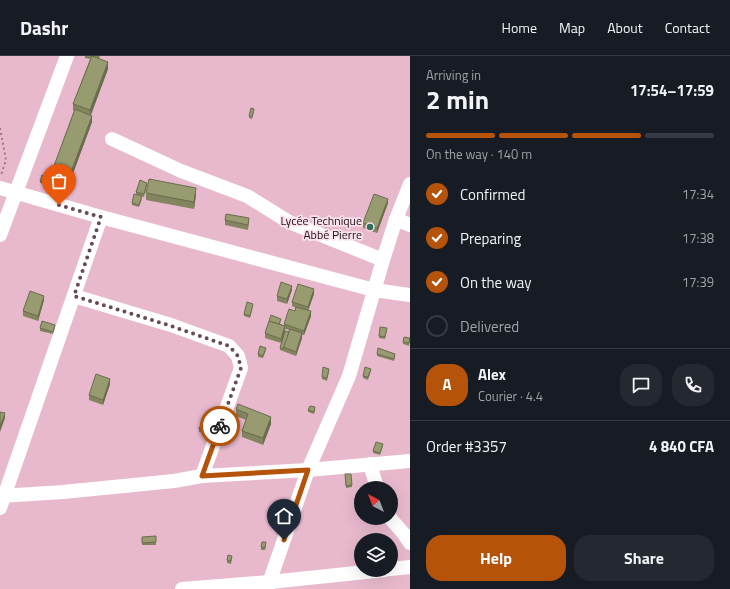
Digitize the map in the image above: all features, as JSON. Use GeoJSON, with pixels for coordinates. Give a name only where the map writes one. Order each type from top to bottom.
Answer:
{"type":"FeatureCollection","features":[{"type":"Feature","properties":{"kind":"street"},"geometry":{"type":"LineString","coordinates":[[0,236],[67,56]]}},
{"type":"Feature","properties":{"kind":"street"},"geometry":{"type":"LineString","coordinates":[[112,139],[181,171],[247,196],[289,222],[382,260]]}},
{"type":"Feature","properties":{"kind":"street"},"geometry":{"type":"LineString","coordinates":[[268,586],[308,470],[349,376],[382,260],[410,184]]}},
{"type":"Feature","properties":{"kind":"street"},"geometry":{"type":"LineString","coordinates":[[0,188],[101,217],[374,290],[410,295]]}},
{"type":"Feature","properties":{"kind":"street"},"geometry":{"type":"LineString","coordinates":[[101,217],[1,500],[174,481],[202,476],[308,470],[410,461]]}},
{"type":"Feature","properties":{"kind":"street"},"geometry":{"type":"LineString","coordinates":[[396,219],[410,225]]}},
{"type":"Feature","properties":{"kind":"street"},"geometry":{"type":"LineString","coordinates":[[74,296],[171,326],[229,346],[238,356],[241,368],[202,476]]}},
{"type":"Feature","properties":{"kind":"street"},"geometry":{"type":"LineString","coordinates":[[370,464],[375,481]]}},
{"type":"Feature","properties":{"kind":"street"},"geometry":{"type":"LineString","coordinates":[[396,525],[410,543]]}},
{"type":"Feature","properties":{"kind":"street"},"geometry":{"type":"LineString","coordinates":[[398,568],[410,567]]}},
{"type":"Feature","properties":{"kind":"street"},"geometry":{"type":"LineString","coordinates":[[182,589],[268,586],[354,574]]}},
{"type":"Feature","properties":{"kind":"path"},"geometry":{"type":"LineString","coordinates":[[0,128],[6,160],[0,177]]}},
{"type":"Feature","properties":{"kind":"building"},"geometry":{"type":"Polygon","coordinates":[[[92,56],[108,62],[90,110],[73,104],[92,56]]]}},
{"type":"Feature","properties":{"kind":"building"},"geometry":{"type":"Polygon","coordinates":[[[251,108],[254,109],[252,117],[249,116],[251,108]]]}},
{"type":"Feature","properties":{"kind":"building"},"geometry":{"type":"Polygon","coordinates":[[[75,109],[92,116],[68,180],[51,174],[75,109]]]}},
{"type":"Feature","properties":{"kind":"building"},"geometry":{"type":"Polygon","coordinates":[[[42,175],[51,178],[50,183],[40,181],[42,175]]]}},
{"type":"Feature","properties":{"kind":"building"},"geometry":{"type":"Polygon","coordinates":[[[149,179],[196,188],[194,202],[146,193],[149,179]]]}},
{"type":"Feature","properties":{"kind":"building"},"geometry":{"type":"Polygon","coordinates":[[[140,180],[147,183],[144,194],[136,192],[140,180]]]}},
{"type":"Feature","properties":{"kind":"building"},"geometry":{"type":"Polygon","coordinates":[[[134,194],[142,196],[139,205],[132,203],[134,194]]]}},
{"type":"Feature","properties":{"kind":"building"},"geometry":{"type":"Polygon","coordinates":[[[374,194],[388,199],[377,228],[363,223],[374,194]]]}},
{"type":"Feature","properties":{"kind":"building"},"geometry":{"type":"Polygon","coordinates":[[[226,214],[249,218],[248,225],[225,220],[226,214]]]}},
{"type":"Feature","properties":{"kind":"building"},"geometry":{"type":"Polygon","coordinates":[[[281,282],[292,286],[287,299],[277,296],[281,282]]]}},
{"type":"Feature","properties":{"kind":"building"},"geometry":{"type":"Polygon","coordinates":[[[298,284],[314,289],[308,307],[292,302],[298,284]]]}},
{"type":"Feature","properties":{"kind":"building"},"geometry":{"type":"Polygon","coordinates":[[[30,291],[44,296],[38,316],[23,311],[30,291]]]}},
{"type":"Feature","properties":{"kind":"building"},"geometry":{"type":"Polygon","coordinates":[[[247,302],[253,304],[250,316],[244,314],[247,302]]]}},
{"type":"Feature","properties":{"kind":"building"},"geometry":{"type":"Polygon","coordinates":[[[296,307],[311,311],[304,331],[284,324],[289,309],[295,311],[296,307]]]}},
{"type":"Feature","properties":{"kind":"building"},"geometry":{"type":"Polygon","coordinates":[[[271,315],[281,319],[279,324],[269,321],[271,315]]]}},
{"type":"Feature","properties":{"kind":"building"},"geometry":{"type":"Polygon","coordinates":[[[42,321],[55,325],[53,332],[40,328],[42,321]]]}},
{"type":"Feature","properties":{"kind":"building"},"geometry":{"type":"Polygon","coordinates":[[[269,321],[285,326],[281,339],[265,333],[269,321]]]}},
{"type":"Feature","properties":{"kind":"building"},"geometry":{"type":"Polygon","coordinates":[[[380,327],[387,328],[385,337],[379,336],[380,327]]]}},
{"type":"Feature","properties":{"kind":"building"},"geometry":{"type":"Polygon","coordinates":[[[290,329],[302,333],[296,352],[283,347],[290,329]]]}},
{"type":"Feature","properties":{"kind":"building"},"geometry":{"type":"Polygon","coordinates":[[[285,331],[289,332],[283,349],[280,348],[285,331]]]}},
{"type":"Feature","properties":{"kind":"building"},"geometry":{"type":"Polygon","coordinates":[[[404,337],[410,338],[409,343],[403,342],[404,337]]]}},
{"type":"Feature","properties":{"kind":"building"},"geometry":{"type":"Polygon","coordinates":[[[260,346],[266,348],[263,356],[258,354],[260,346]]]}},
{"type":"Feature","properties":{"kind":"building"},"geometry":{"type":"Polygon","coordinates":[[[378,348],[395,354],[394,359],[377,354],[378,348]]]}},
{"type":"Feature","properties":{"kind":"building"},"geometry":{"type":"Polygon","coordinates":[[[323,367],[329,369],[327,378],[322,377],[323,367]]]}},
{"type":"Feature","properties":{"kind":"building"},"geometry":{"type":"Polygon","coordinates":[[[365,367],[371,369],[368,377],[363,376],[365,367]]]}},
{"type":"Feature","properties":{"kind":"building"},"geometry":{"type":"Polygon","coordinates":[[[96,374],[110,379],[103,400],[89,395],[96,374]]]}},
{"type":"Feature","properties":{"kind":"building"},"geometry":{"type":"Polygon","coordinates":[[[238,404],[271,417],[263,438],[242,431],[248,414],[236,409],[238,404]]]}},
{"type":"Feature","properties":{"kind":"building"},"geometry":{"type":"Polygon","coordinates":[[[310,406],[315,407],[314,412],[308,410],[310,406]]]}},
{"type":"Feature","properties":{"kind":"building"},"geometry":{"type":"Polygon","coordinates":[[[0,412],[5,413],[0,427],[0,412]]]}},
{"type":"Feature","properties":{"kind":"building"},"geometry":{"type":"Polygon","coordinates":[[[204,417],[212,420],[207,432],[199,429],[204,417]]]}},
{"type":"Feature","properties":{"kind":"building"},"geometry":{"type":"Polygon","coordinates":[[[376,442],[383,444],[380,453],[373,451],[376,442]]]}},
{"type":"Feature","properties":{"kind":"building"},"geometry":{"type":"Polygon","coordinates":[[[345,474],[351,474],[352,485],[346,486],[345,474]]]}},
{"type":"Feature","properties":{"kind":"building"},"geometry":{"type":"Polygon","coordinates":[[[156,536],[156,542],[142,543],[142,537],[156,536]]]}},
{"type":"Feature","properties":{"kind":"building"},"geometry":{"type":"Polygon","coordinates":[[[262,542],[266,542],[265,548],[261,547],[262,542]]]}},
{"type":"Feature","properties":{"kind":"building"},"geometry":{"type":"Polygon","coordinates":[[[228,555],[232,556],[231,561],[227,560],[228,555]]]}},
{"type":"Feature","properties":{"kind":"way so far"},"geometry":{"type":"LineString","coordinates":[[59,205],[101,217],[74,296],[171,326],[229,346],[238,356],[241,368],[220,426]]}},
{"type":"Feature","properties":{"kind":"place","name":"Lycée Technique Abbé Pierre"},"geometry":{"type":"Point","coordinates":[370,227]}},
{"type":"Feature","properties":{"kind":"route"},"geometry":{"type":"LineString","coordinates":[[220,426],[202,476],[308,470],[284,540]]}}]}
